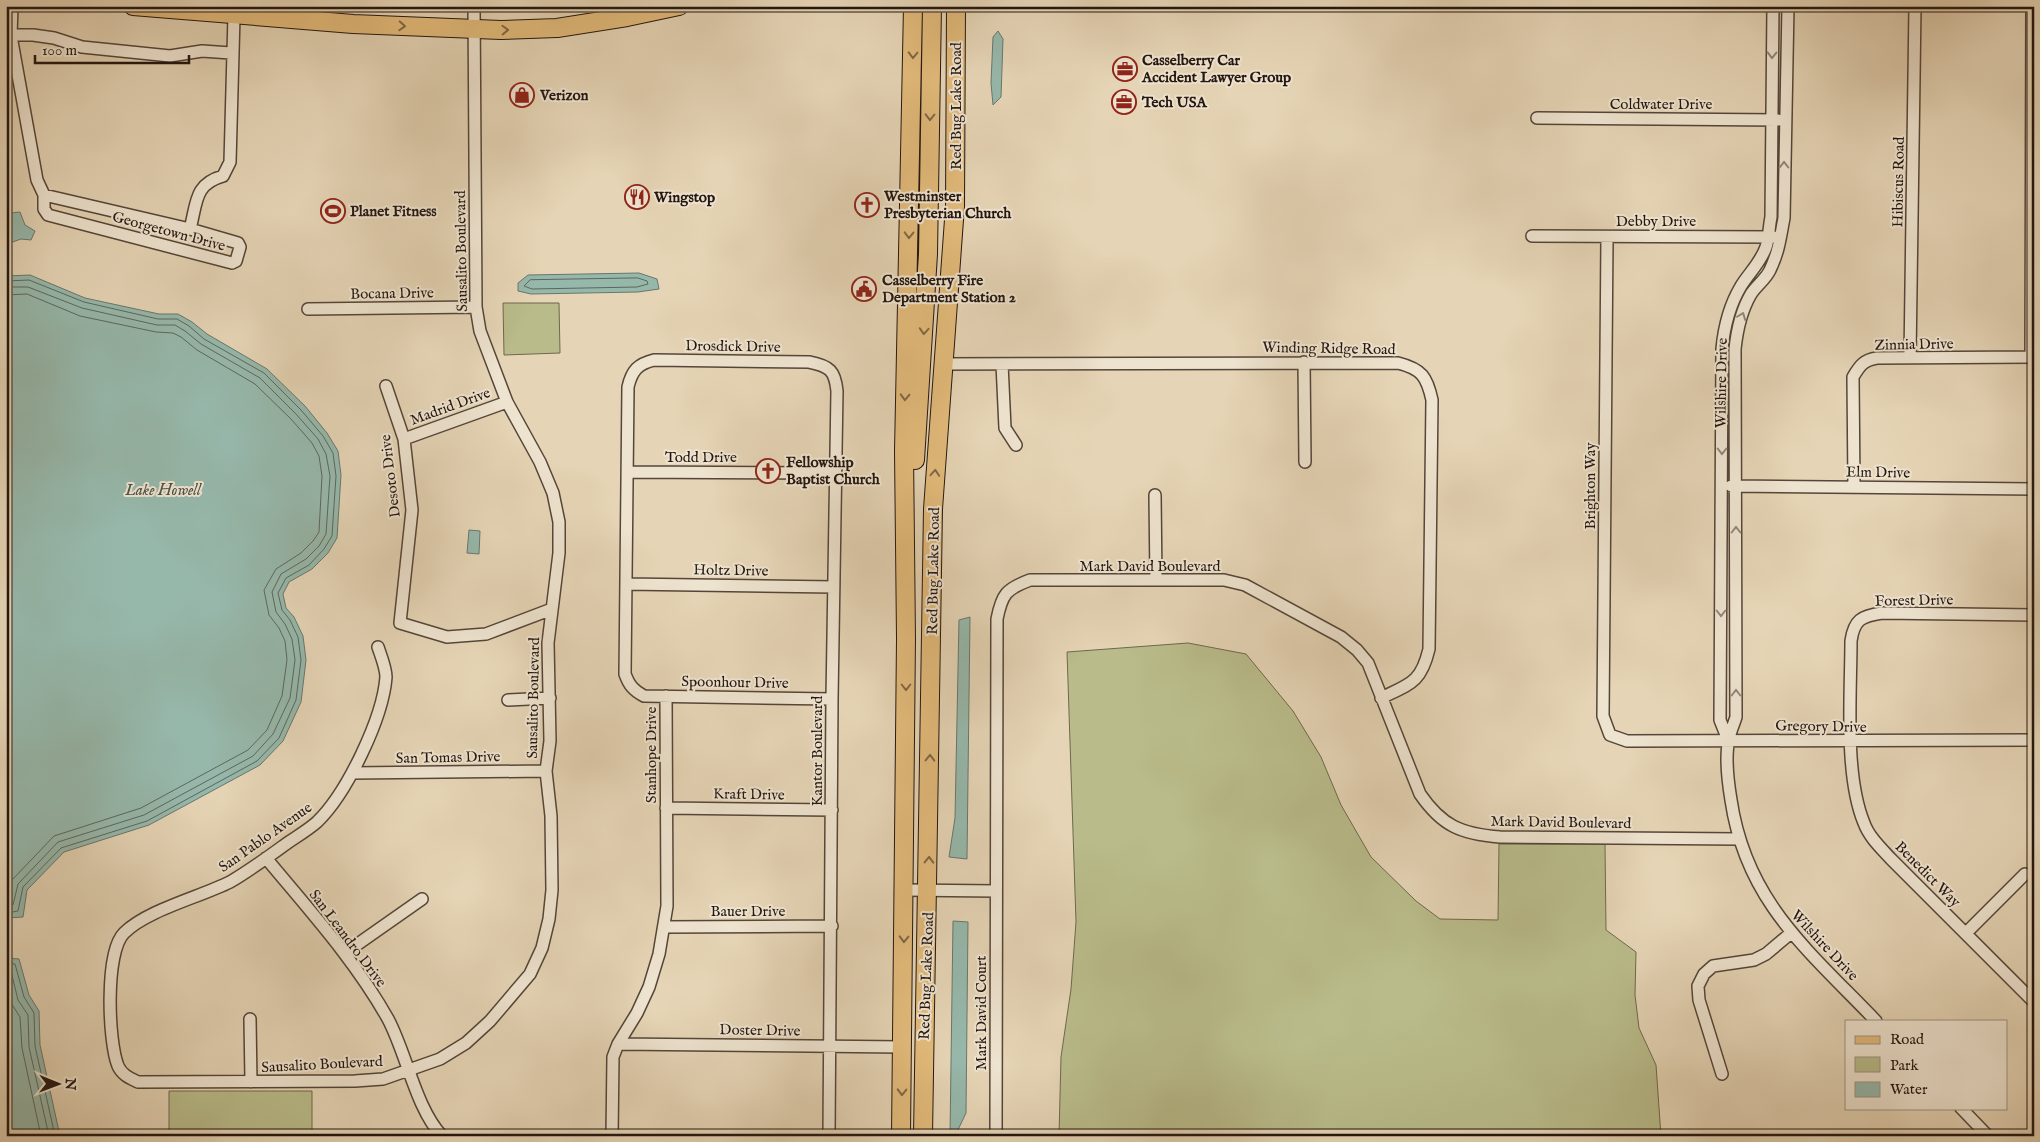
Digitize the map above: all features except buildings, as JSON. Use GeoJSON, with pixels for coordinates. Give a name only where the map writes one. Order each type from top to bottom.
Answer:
{"type":"FeatureCollection","features":[{"type":"Feature","properties":{"kind":"main road"},"geometry":{"type":"LineString","coordinates":[[133,6],[234,16],[501,30],[557,28],[679,6]]}},
{"type":"Feature","properties":{"kind":"main road","name":"Red Bug Lake Road"},"geometry":{"type":"LineString","coordinates":[[902,1136],[906,638],[904,451],[912,131],[913,6]]}},
{"type":"Feature","properties":{"kind":"main road"},"geometry":{"type":"LineString","coordinates":[[906,638],[916,445],[927,292],[932,6]]}},
{"type":"Feature","properties":{"kind":"main road","name":"Red Bug Lake Road"},"geometry":{"type":"LineString","coordinates":[[923,1136],[933,509],[942,364],[955,206],[956,6]]}},
{"type":"Feature","properties":{"kind":"main road"},"geometry":{"type":"LineString","coordinates":[[902,1047],[916,1070],[916,1136]]}},
{"type":"Feature","properties":{"kind":"street","name":"Georgetown Drive"},"geometry":{"type":"LineString","coordinates":[[12,6],[9,36],[37,180],[44,194],[44,209],[48,215],[232,263],[236,261],[240,247],[238,243],[190,229],[44,194]]}},
{"type":"Feature","properties":{"kind":"street","name":"Sausalito Boulevard"},"geometry":{"type":"LineString","coordinates":[[138,1082],[383,1079],[440,1059],[466,1043],[490,1021],[530,974],[542,948],[549,919],[552,890],[551,816],[546,771],[550,740],[548,642],[559,545],[559,522],[553,493],[540,462],[507,402],[480,331],[476,307],[474,6]]}},
{"type":"Feature","properties":{"kind":"street","name":"Wilshire Drive"},"geometry":{"type":"LineString","coordinates":[[1728,740],[1720,720],[1722,349],[1724,326],[1740,286],[1756,266],[1767,246],[1771,217],[1773,6]]}},
{"type":"Feature","properties":{"kind":"street","name":"Wilshire Drive"},"geometry":{"type":"LineString","coordinates":[[1788,6],[1784,218],[1779,250],[1769,273],[1752,294],[1737,329],[1735,349],[1736,717],[1728,740],[1728,781],[1739,838],[1748,865],[1761,891],[1791,933],[1875,1020]]}},
{"type":"Feature","properties":{"kind":"street","name":"Hibiscus Road"},"geometry":{"type":"LineString","coordinates":[[1910,358],[1915,6]]}},
{"type":"Feature","properties":{"kind":"street"},"geometry":{"type":"LineString","coordinates":[[2032,6],[2032,357]]}},
{"type":"Feature","properties":{"kind":"street","name":"Georgetown Drive"},"geometry":{"type":"LineString","coordinates":[[190,229],[200,190],[209,180],[223,176],[230,162],[231,53],[234,16]]}},
{"type":"Feature","properties":{"kind":"street"},"geometry":{"type":"LineString","coordinates":[[9,36],[33,35],[54,38],[82,47],[170,56],[202,51],[231,53]]}},
{"type":"Feature","properties":{"kind":"street","name":"Coldwater Drive"},"geometry":{"type":"LineString","coordinates":[[1537,118],[1785,120]]}},
{"type":"Feature","properties":{"kind":"street","name":"Debby Drive"},"geometry":{"type":"LineString","coordinates":[[1532,236],[1780,237]]}},
{"type":"Feature","properties":{"kind":"street","name":"Brighton Way"},"geometry":{"type":"LineString","coordinates":[[1607,237],[1603,716],[1610,735]]}},
{"type":"Feature","properties":{"kind":"street","name":"Bocana Drive"},"geometry":{"type":"LineString","coordinates":[[308,309],[476,307]]}},
{"type":"Feature","properties":{"kind":"street","name":"Zinnia Drive"},"geometry":{"type":"LineString","coordinates":[[1854,487],[1853,377],[1860,365],[1867,360],[1877,358],[2032,357]]}},
{"type":"Feature","properties":{"kind":"street","name":"Drosdick Drive"},"geometry":{"type":"LineString","coordinates":[[636,367],[654,360],[664,360],[809,362],[829,368]]}},
{"type":"Feature","properties":{"kind":"street"},"geometry":{"type":"LineString","coordinates":[[1304,362],[1305,462]]}},
{"type":"Feature","properties":{"kind":"street","name":"Winding Ridge Road"},"geometry":{"type":"LineString","coordinates":[[942,364],[1304,362],[1398,364],[1412,367],[1422,374],[1429,386],[1432,400],[1429,649],[1426,664],[1420,675],[1410,684],[1381,698]]}},
{"type":"Feature","properties":{"kind":"street"},"geometry":{"type":"LineString","coordinates":[[1002,364],[1004,428],[1016,445]]}},
{"type":"Feature","properties":{"kind":"street","name":"Stanhope Drive"},"geometry":{"type":"LineString","coordinates":[[612,1136],[613,1057],[649,987],[659,954],[667,906],[666,696],[644,696],[629,685],[625,674],[628,387],[630,375],[636,367]]}},
{"type":"Feature","properties":{"kind":"street","name":"Kantor Boulevard"},"geometry":{"type":"LineString","coordinates":[[829,368],[836,378],[837,392],[832,699],[832,926],[829,1136]]}},
{"type":"Feature","properties":{"kind":"street","name":"Desoto Drive"},"geometry":{"type":"LineString","coordinates":[[386,386],[404,439],[412,510],[400,624],[447,637],[486,634],[552,609]]}},
{"type":"Feature","properties":{"kind":"street","name":"Madrid Drive"},"geometry":{"type":"LineString","coordinates":[[404,439],[507,402]]}},
{"type":"Feature","properties":{"kind":"street","name":"Todd Drive"},"geometry":{"type":"LineString","coordinates":[[626,472],[835,473]]}},
{"type":"Feature","properties":{"kind":"street","name":"Elm Drive"},"geometry":{"type":"LineString","coordinates":[[1722,486],[2034,489]]}},
{"type":"Feature","properties":{"kind":"street"},"geometry":{"type":"LineString","coordinates":[[1156,495],[1156,580]]}},
{"type":"Feature","properties":{"kind":"street","name":"Mark David Boulevard"},"geometry":{"type":"LineString","coordinates":[[996,891],[997,619],[1001,601],[1008,590],[1030,580],[1224,580],[1245,585],[1264,594],[1341,637],[1358,650],[1368,664],[1420,794],[1432,812],[1459,829],[1478,836],[1739,838]]}},
{"type":"Feature","properties":{"kind":"street","name":"Holtz Drive"},"geometry":{"type":"LineString","coordinates":[[626,584],[834,586]]}},
{"type":"Feature","properties":{"kind":"street","name":"Forest Drive"},"geometry":{"type":"LineString","coordinates":[[1851,742],[1851,640],[1853,627],[1859,620],[1869,615],[1882,613],[2034,615]]}},
{"type":"Feature","properties":{"kind":"street","name":"San Pablo Avenue"},"geometry":{"type":"LineString","coordinates":[[138,1082],[125,1076],[118,1066],[112,1040],[110,1015],[112,963],[123,934],[139,922],[230,882],[317,822],[336,800],[352,774],[380,705],[386,675],[378,647]]}},
{"type":"Feature","properties":{"kind":"street","name":"Spoonhour Drive"},"geometry":{"type":"LineString","coordinates":[[666,696],[832,699]]}},
{"type":"Feature","properties":{"kind":"street"},"geometry":{"type":"LineString","coordinates":[[508,700],[550,698]]}},
{"type":"Feature","properties":{"kind":"street","name":"Gregory Drive"},"geometry":{"type":"LineString","coordinates":[[1610,735],[1626,741],[1851,742],[2034,740]]}},
{"type":"Feature","properties":{"kind":"street","name":"Benedict Way"},"geometry":{"type":"LineString","coordinates":[[1851,742],[1856,796],[1864,824],[1876,843],[2034,1002]]}},
{"type":"Feature","properties":{"kind":"street","name":"San Tomas Drive"},"geometry":{"type":"LineString","coordinates":[[352,774],[546,771]]}},
{"type":"Feature","properties":{"kind":"street","name":"Kraft Drive"},"geometry":{"type":"LineString","coordinates":[[666,808],[832,810]]}},
{"type":"Feature","properties":{"kind":"street","name":"San Leandro Drive"},"geometry":{"type":"LineString","coordinates":[[266,858],[345,953],[373,993],[389,1022],[408,1070]]}},
{"type":"Feature","properties":{"kind":"street"},"geometry":{"type":"LineString","coordinates":[[1966,933],[2025,874]]}},
{"type":"Feature","properties":{"kind":"street"},"geometry":{"type":"LineString","coordinates":[[904,890],[996,891]]}},
{"type":"Feature","properties":{"kind":"street","name":"Mark David Court"},"geometry":{"type":"LineString","coordinates":[[996,891],[996,1136]]}},
{"type":"Feature","properties":{"kind":"street"},"geometry":{"type":"LineString","coordinates":[[345,953],[422,899]]}},
{"type":"Feature","properties":{"kind":"street","name":"Bauer Drive"},"geometry":{"type":"LineString","coordinates":[[664,926],[832,926]]}},
{"type":"Feature","properties":{"kind":"street"},"geometry":{"type":"LineString","coordinates":[[1722,1074],[1699,1000],[1698,986],[1704,974],[1713,966],[1760,957],[1791,933]]}},
{"type":"Feature","properties":{"kind":"street"},"geometry":{"type":"LineString","coordinates":[[250,1019],[251,1082]]}},
{"type":"Feature","properties":{"kind":"street","name":"Doster Drive"},"geometry":{"type":"LineString","coordinates":[[618,1044],[902,1047]]}},
{"type":"Feature","properties":{"kind":"street"},"geometry":{"type":"LineString","coordinates":[[408,1070],[430,1120],[442,1136]]}},
{"type":"Feature","properties":{"kind":"street"},"geometry":{"type":"LineString","coordinates":[[1964,1110],[1988,1136]]}},
{"type":"Feature","properties":{"kind":"green space"},"geometry":{"type":"Polygon","coordinates":[[[503,303],[559,303],[560,353],[504,355],[503,303]]]}},
{"type":"Feature","properties":{"kind":"green space"},"geometry":{"type":"Polygon","coordinates":[[[1188,643],[1246,654],[1293,711],[1321,757],[1341,805],[1371,857],[1416,901],[1440,919],[1498,920],[1499,844],[1605,844],[1606,930],[1636,952],[1635,995],[1639,1028],[1656,1065],[1661,1136],[1059,1136],[1061,1057],[1071,989],[1076,922],[1067,652],[1188,643]]]}},
{"type":"Feature","properties":{"kind":"green space"},"geometry":{"type":"Polygon","coordinates":[[[169,1091],[312,1091],[312,1136],[169,1136],[169,1091]]]}},
{"type":"Feature","properties":{"kind":"water"},"geometry":{"type":"Polygon","coordinates":[[[998,31],[1003,39],[1001,97],[993,105],[991,83],[993,37],[998,31]]]}},
{"type":"Feature","properties":{"kind":"water"},"geometry":{"type":"Polygon","coordinates":[[[20,212],[25,225],[35,231],[31,240],[21,239],[7,244],[10,213],[20,212]]]}},
{"type":"Feature","properties":{"kind":"water"},"geometry":{"type":"Polygon","coordinates":[[[639,273],[657,279],[659,289],[638,292],[531,294],[518,291],[518,283],[528,275],[639,273]]]}},
{"type":"Feature","properties":{"kind":"water","name":"Lake Howell"},"geometry":{"type":"Polygon","coordinates":[[[30,275],[85,298],[159,314],[178,314],[207,334],[267,369],[305,406],[327,433],[338,451],[341,475],[337,538],[328,553],[312,569],[289,582],[283,594],[286,608],[294,617],[303,636],[306,660],[301,702],[283,741],[260,765],[149,825],[64,852],[27,890],[23,917],[6,918],[6,276],[30,275]]]}},
{"type":"Feature","properties":{"kind":"water"},"geometry":{"type":"Polygon","coordinates":[[[469,530],[480,531],[479,554],[467,553],[469,530]]]}},
{"type":"Feature","properties":{"kind":"water"},"geometry":{"type":"Polygon","coordinates":[[[970,617],[967,859],[949,857],[955,818],[959,620],[970,617]]]}},
{"type":"Feature","properties":{"kind":"water"},"geometry":{"type":"Polygon","coordinates":[[[953,921],[968,922],[966,1113],[955,1136],[950,1136],[953,921]]]}},
{"type":"Feature","properties":{"kind":"water"},"geometry":{"type":"Polygon","coordinates":[[[6,958],[19,959],[29,995],[39,1011],[40,1045],[60,1136],[6,1136],[6,958]]]}},
{"type":"Feature","properties":{"kind":"place","name":"Casselberry Car Accident Lawyer Group"},"geometry":{"type":"Point","coordinates":[1125,69]}},
{"type":"Feature","properties":{"kind":"place","name":"Verizon"},"geometry":{"type":"Point","coordinates":[522,95]}},
{"type":"Feature","properties":{"kind":"place","name":"Tech USA"},"geometry":{"type":"Point","coordinates":[1124,102]}},
{"type":"Feature","properties":{"kind":"place","name":"Wingstop"},"geometry":{"type":"Point","coordinates":[637,197]}},
{"type":"Feature","properties":{"kind":"place","name":"Westminster Presbyterian Church"},"geometry":{"type":"Point","coordinates":[867,205]}},
{"type":"Feature","properties":{"kind":"place","name":"Planet Fitness"},"geometry":{"type":"Point","coordinates":[333,211]}},
{"type":"Feature","properties":{"kind":"place","name":"Casselberry Fire Department Station 2"},"geometry":{"type":"Point","coordinates":[864,289]}},
{"type":"Feature","properties":{"kind":"place","name":"Fellowship Baptist Church"},"geometry":{"type":"Point","coordinates":[768,471]}}]}
